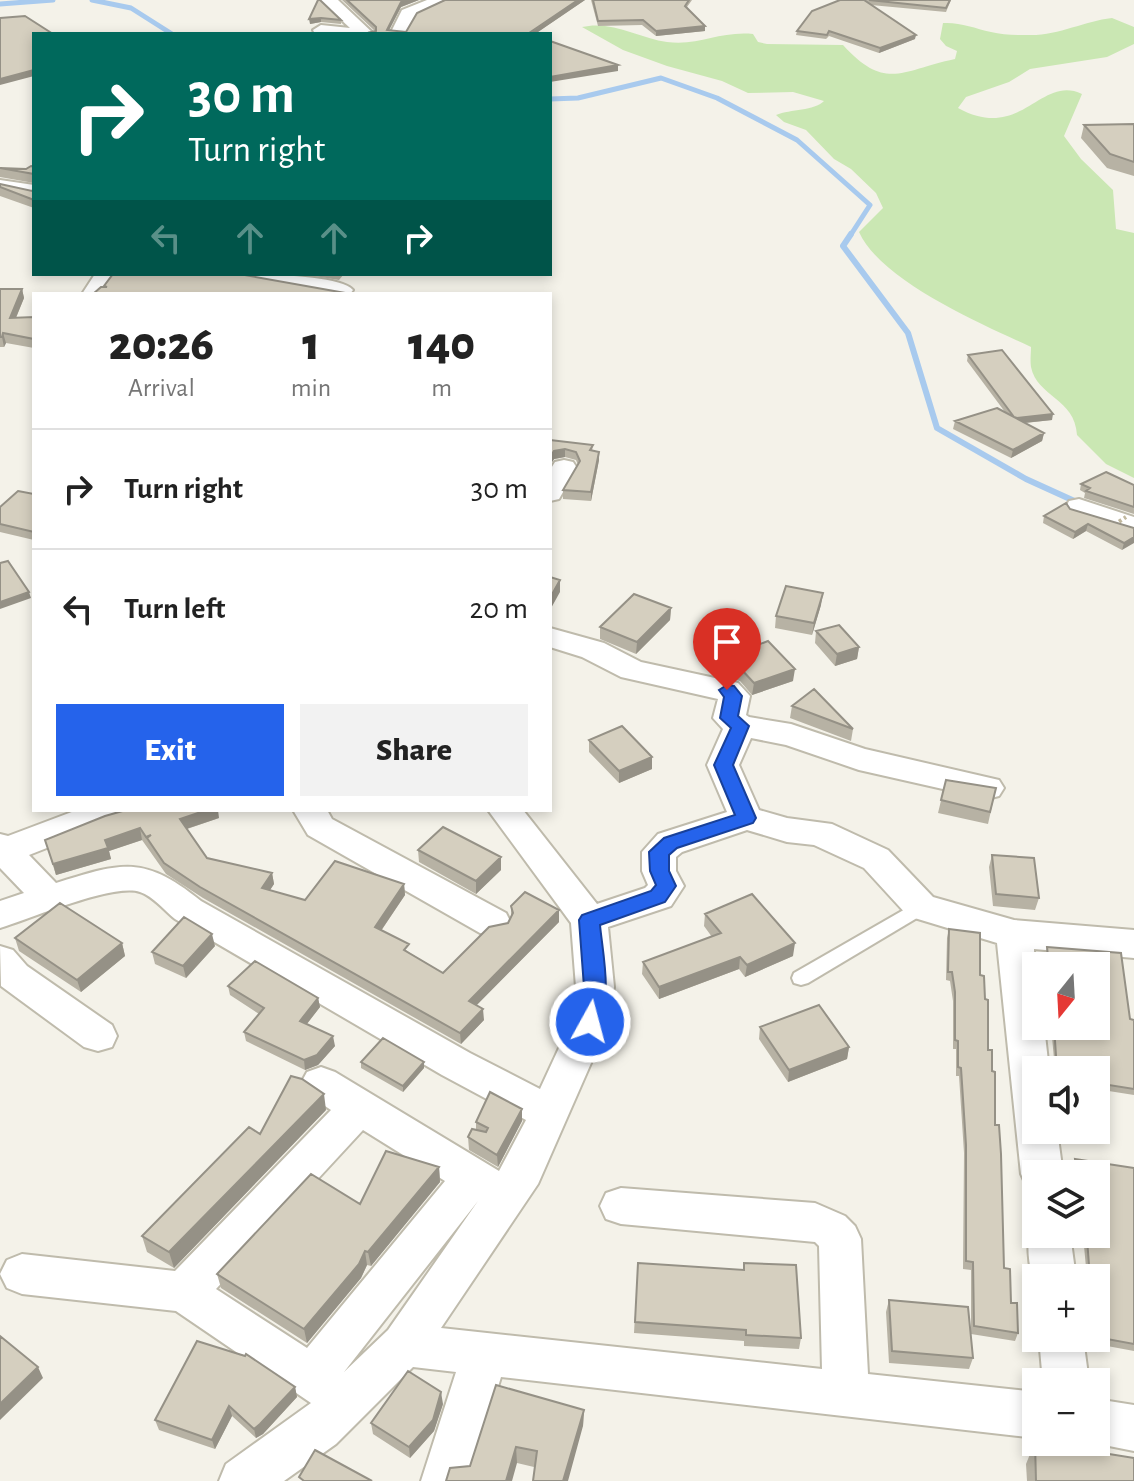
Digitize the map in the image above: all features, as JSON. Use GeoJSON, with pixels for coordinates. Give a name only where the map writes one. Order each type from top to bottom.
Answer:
{"type":"FeatureCollection","features":[{"type":"Feature","properties":{"kind":"street"},"geometry":{"type":"LineString","coordinates":[[328,0],[364,32]]}},
{"type":"Feature","properties":{"kind":"street"},"geometry":{"type":"LineString","coordinates":[[399,32],[408,13],[441,0]]}},
{"type":"Feature","properties":{"kind":"street"},"geometry":{"type":"LineString","coordinates":[[321,30],[340,32]]}},
{"type":"Feature","properties":{"kind":"street"},"geometry":{"type":"LineString","coordinates":[[0,186],[32,191]]}},
{"type":"Feature","properties":{"kind":"street"},"geometry":{"type":"LineString","coordinates":[[259,276],[345,286]]}},
{"type":"Feature","properties":{"kind":"street"},"geometry":{"type":"LineString","coordinates":[[552,489],[564,468]]}},
{"type":"Feature","properties":{"kind":"street"},"geometry":{"type":"LineString","coordinates":[[1079,507],[1124,523]]}},
{"type":"Feature","properties":{"kind":"street"},"geometry":{"type":"LineString","coordinates":[[552,638],[593,650],[642,673],[727,690],[734,696],[729,718],[740,726],[791,735],[859,759],[987,788]]}},
{"type":"Feature","properties":{"kind":"street"},"geometry":{"type":"LineString","coordinates":[[740,726],[723,765],[746,818]]}},
{"type":"Feature","properties":{"kind":"street"},"geometry":{"type":"LineString","coordinates":[[51,899],[2,849],[105,812]]}},
{"type":"Feature","properties":{"kind":"street"},"geometry":{"type":"LineString","coordinates":[[311,812],[320,827],[493,923]]}},
{"type":"Feature","properties":{"kind":"street"},"geometry":{"type":"LineString","coordinates":[[311,1378],[490,1188],[534,1150],[590,1022],[595,987],[589,920],[507,812]]}},
{"type":"Feature","properties":{"kind":"street"},"geometry":{"type":"LineString","coordinates":[[589,920],[658,897],[666,886],[659,871],[659,852],[670,843],[746,818],[787,830],[820,833],[860,849],[893,873],[921,907],[1014,934],[1134,944]]}},
{"type":"Feature","properties":{"kind":"street"},"geometry":{"type":"LineString","coordinates":[[0,915],[118,880],[139,878],[456,1064],[550,1113]]}},
{"type":"Feature","properties":{"kind":"street"},"geometry":{"type":"LineString","coordinates":[[1014,934],[1028,1056]]}},
{"type":"Feature","properties":{"kind":"street"},"geometry":{"type":"LineString","coordinates":[[0,960],[14,976],[98,1036]]}},
{"type":"Feature","properties":{"kind":"street"},"geometry":{"type":"LineString","coordinates":[[321,1083],[490,1188]]}},
{"type":"Feature","properties":{"kind":"street"},"geometry":{"type":"LineString","coordinates":[[184,1292],[358,1108]]}},
{"type":"Feature","properties":{"kind":"street"},"geometry":{"type":"LineString","coordinates":[[243,1481],[280,1458],[349,1402],[404,1345],[490,1188]]}},
{"type":"Feature","properties":{"kind":"street"},"geometry":{"type":"LineString","coordinates":[[621,1206],[815,1222],[830,1229],[840,1239],[846,1394]]}},
{"type":"Feature","properties":{"kind":"street"},"geometry":{"type":"LineString","coordinates":[[22,1274],[184,1292],[349,1402]]}},
{"type":"Feature","properties":{"kind":"street"},"geometry":{"type":"LineString","coordinates":[[404,1345],[1022,1413]]}},
{"type":"Feature","properties":{"kind":"street"},"geometry":{"type":"LineString","coordinates":[[445,1481],[485,1354]]}},
{"type":"Feature","properties":{"kind":"street"},"geometry":{"type":"LineString","coordinates":[[1110,1424],[1134,1428]]}},
{"type":"Feature","properties":{"kind":"lane"},"geometry":{"type":"LineString","coordinates":[[801,978],[921,907]]}},
{"type":"Feature","properties":{"kind":"green space"},"geometry":{"type":"Polygon","coordinates":[[[1112,18],[1134,27],[1134,44],[1107,57],[1030,69],[1009,82],[966,97],[958,108],[980,117],[998,118],[1014,114],[1054,93],[1067,90],[1082,94],[1064,136],[1081,159],[1113,190],[1116,229],[1134,233],[1134,478],[1106,464],[1077,435],[1070,413],[1035,377],[1031,347],[935,300],[889,268],[871,250],[859,232],[883,208],[876,193],[851,169],[834,159],[806,130],[784,122],[776,115],[814,107],[824,101],[793,92],[748,93],[722,81],[623,50],[582,27],[604,26],[679,43],[753,34],[758,42],[767,44],[843,45],[871,69],[895,74],[955,59],[957,51],[940,39],[943,23],[961,24],[1000,34],[1039,35],[1112,18]]]}},
{"type":"Feature","properties":{"kind":"building"},"geometry":{"type":"Polygon","coordinates":[[[320,0],[341,20],[309,19],[320,0]]]}},
{"type":"Feature","properties":{"kind":"building"},"geometry":{"type":"Polygon","coordinates":[[[347,0],[407,0],[401,2],[387,30],[406,32],[371,32],[376,31],[376,27],[347,0]]]}},
{"type":"Feature","properties":{"kind":"building"},"geometry":{"type":"Polygon","coordinates":[[[445,0],[578,0],[530,32],[406,32],[417,13],[445,0]]]}},
{"type":"Feature","properties":{"kind":"building"},"geometry":{"type":"Polygon","coordinates":[[[593,0],[689,0],[685,6],[705,26],[656,31],[643,20],[598,21],[593,0]]]}},
{"type":"Feature","properties":{"kind":"building"},"geometry":{"type":"Polygon","coordinates":[[[840,0],[864,0],[916,35],[880,48],[829,31],[827,35],[797,31],[812,11],[840,0]]]}},
{"type":"Feature","properties":{"kind":"building"},"geometry":{"type":"Polygon","coordinates":[[[869,0],[950,0],[946,8],[869,0]]]}},
{"type":"Feature","properties":{"kind":"building"},"geometry":{"type":"Polygon","coordinates":[[[25,16],[50,32],[32,32],[32,71],[0,79],[0,18],[25,16]]]}},
{"type":"Feature","properties":{"kind":"building"},"geometry":{"type":"Polygon","coordinates":[[[552,42],[618,65],[552,77],[552,42]]]}},
{"type":"Feature","properties":{"kind":"building"},"geometry":{"type":"Polygon","coordinates":[[[1134,124],[1134,162],[1110,154],[1084,125],[1134,124]]]}},
{"type":"Feature","properties":{"kind":"building"},"geometry":{"type":"Polygon","coordinates":[[[32,166],[32,174],[0,168],[32,166]]]}},
{"type":"Feature","properties":{"kind":"building"},"geometry":{"type":"Polygon","coordinates":[[[0,184],[32,191],[32,199],[0,187],[0,184]]]}},
{"type":"Feature","properties":{"kind":"building"},"geometry":{"type":"Polygon","coordinates":[[[112,276],[250,276],[340,292],[95,292],[107,287],[104,286],[112,276]]]}},
{"type":"Feature","properties":{"kind":"building"},"geometry":{"type":"Polygon","coordinates":[[[0,289],[22,289],[10,318],[32,317],[32,339],[3,333],[0,337],[0,289]]]}},
{"type":"Feature","properties":{"kind":"building"},"geometry":{"type":"Polygon","coordinates":[[[1002,350],[1053,414],[1014,417],[968,355],[1002,350]]]}},
{"type":"Feature","properties":{"kind":"building"},"geometry":{"type":"Polygon","coordinates":[[[997,408],[1044,433],[1013,450],[955,421],[997,408]]]}},
{"type":"Feature","properties":{"kind":"building"},"geometry":{"type":"Polygon","coordinates":[[[552,440],[593,445],[590,450],[599,452],[591,492],[563,490],[580,461],[576,452],[565,449],[552,454],[552,440]]]}},
{"type":"Feature","properties":{"kind":"building"},"geometry":{"type":"Polygon","coordinates":[[[1106,472],[1134,485],[1134,507],[1086,491],[1090,488],[1081,484],[1106,472]]]}},
{"type":"Feature","properties":{"kind":"building"},"geometry":{"type":"Polygon","coordinates":[[[18,491],[32,494],[32,532],[0,524],[0,507],[18,491]]]}},
{"type":"Feature","properties":{"kind":"building"},"geometry":{"type":"Polygon","coordinates":[[[1066,503],[1070,509],[1134,528],[1134,537],[1124,543],[1088,524],[1075,532],[1044,516],[1066,503]]]}},
{"type":"Feature","properties":{"kind":"building"},"geometry":{"type":"Polygon","coordinates":[[[8,561],[29,592],[0,602],[0,563],[8,561]]]}},
{"type":"Feature","properties":{"kind":"building"},"geometry":{"type":"Polygon","coordinates":[[[552,578],[560,580],[552,594],[552,578]]]}},
{"type":"Feature","properties":{"kind":"building"},"geometry":{"type":"Polygon","coordinates":[[[786,586],[823,593],[814,623],[776,616],[786,586]]]}},
{"type":"Feature","properties":{"kind":"building"},"geometry":{"type":"Polygon","coordinates":[[[634,594],[671,608],[637,642],[600,627],[634,594]]]}},
{"type":"Feature","properties":{"kind":"building"},"geometry":{"type":"Polygon","coordinates":[[[839,625],[859,647],[837,654],[816,631],[839,625]]]}},
{"type":"Feature","properties":{"kind":"building"},"geometry":{"type":"Polygon","coordinates":[[[768,641],[795,669],[754,683],[741,669],[730,666],[724,658],[768,641]]]}},
{"type":"Feature","properties":{"kind":"building"},"geometry":{"type":"Polygon","coordinates":[[[814,689],[853,729],[792,706],[814,689]]]}},
{"type":"Feature","properties":{"kind":"building"},"geometry":{"type":"Polygon","coordinates":[[[622,726],[652,757],[619,771],[589,740],[622,726]]]}},
{"type":"Feature","properties":{"kind":"building"},"geometry":{"type":"Polygon","coordinates":[[[946,780],[996,788],[990,812],[941,800],[946,780]]]}},
{"type":"Feature","properties":{"kind":"building"},"geometry":{"type":"Polygon","coordinates":[[[119,812],[201,812],[180,819],[207,858],[272,873],[262,888],[305,900],[335,861],[404,884],[375,927],[409,944],[404,950],[443,973],[489,927],[508,923],[513,913],[511,906],[525,892],[559,910],[469,1001],[483,1009],[460,1033],[200,887],[164,863],[147,838],[151,835],[146,837],[140,828],[105,840],[108,848],[53,864],[45,840],[119,812]]]}},
{"type":"Feature","properties":{"kind":"building"},"geometry":{"type":"Polygon","coordinates":[[[443,827],[501,857],[476,881],[418,850],[443,827]]]}},
{"type":"Feature","properties":{"kind":"building"},"geometry":{"type":"Polygon","coordinates":[[[992,855],[1034,858],[1039,898],[996,894],[992,855]]]}},
{"type":"Feature","properties":{"kind":"building"},"geometry":{"type":"Polygon","coordinates":[[[752,894],[795,943],[747,965],[740,957],[659,987],[643,962],[721,933],[705,914],[752,894]]]}},
{"type":"Feature","properties":{"kind":"building"},"geometry":{"type":"Polygon","coordinates":[[[60,903],[122,943],[77,980],[15,938],[60,903]]]}},
{"type":"Feature","properties":{"kind":"building"},"geometry":{"type":"Polygon","coordinates":[[[184,917],[212,934],[183,966],[152,952],[184,917]]]}},
{"type":"Feature","properties":{"kind":"building"},"geometry":{"type":"Polygon","coordinates":[[[949,929],[980,933],[980,975],[984,976],[985,999],[988,1000],[988,1050],[992,1050],[992,1071],[995,1072],[995,1125],[999,1125],[1004,1268],[1010,1269],[1011,1303],[1017,1303],[1018,1333],[974,1326],[973,1262],[966,1261],[966,1145],[961,1068],[958,1067],[958,1041],[955,1040],[955,992],[952,972],[948,972],[949,929]]]}},
{"type":"Feature","properties":{"kind":"building"},"geometry":{"type":"Polygon","coordinates":[[[1047,947],[1109,952],[1048,952],[1047,947]]]}},
{"type":"Feature","properties":{"kind":"building"},"geometry":{"type":"Polygon","coordinates":[[[1110,952],[1121,953],[1130,1019],[1134,1020],[1134,1089],[1110,1085],[1110,1056],[1056,1056],[1055,1040],[1110,1040],[1110,952]]]}},
{"type":"Feature","properties":{"kind":"building"},"geometry":{"type":"Polygon","coordinates":[[[255,961],[318,998],[300,1021],[333,1036],[317,1055],[304,1060],[244,1032],[264,1008],[228,986],[255,961]]]}},
{"type":"Feature","properties":{"kind":"building"},"geometry":{"type":"Polygon","coordinates":[[[819,1005],[849,1047],[789,1070],[760,1027],[819,1005]]]}},
{"type":"Feature","properties":{"kind":"building"},"geometry":{"type":"Polygon","coordinates":[[[383,1038],[424,1062],[403,1086],[361,1062],[383,1038]]]}},
{"type":"Feature","properties":{"kind":"building"},"geometry":{"type":"Polygon","coordinates":[[[291,1076],[302,1079],[324,1094],[169,1252],[142,1236],[249,1127],[260,1134],[291,1076]]]}},
{"type":"Feature","properties":{"kind":"building"},"geometry":{"type":"Polygon","coordinates":[[[490,1092],[522,1109],[497,1155],[468,1137],[472,1129],[486,1132],[488,1128],[476,1122],[490,1092]]]}},
{"type":"Feature","properties":{"kind":"building"},"geometry":{"type":"Polygon","coordinates":[[[386,1151],[439,1167],[368,1252],[365,1251],[359,1264],[304,1329],[217,1274],[311,1174],[360,1204],[386,1151]]]}},
{"type":"Feature","properties":{"kind":"building"},"geometry":{"type":"Polygon","coordinates":[[[1110,1164],[1134,1168],[1134,1344],[1110,1340],[1110,1264],[1089,1264],[1088,1248],[1110,1248],[1110,1164]]]}},
{"type":"Feature","properties":{"kind":"building"},"geometry":{"type":"Polygon","coordinates":[[[638,1263],[744,1270],[744,1263],[796,1265],[801,1338],[746,1335],[746,1330],[635,1322],[638,1263]]]}},
{"type":"Feature","properties":{"kind":"building"},"geometry":{"type":"Polygon","coordinates":[[[889,1300],[968,1307],[973,1358],[892,1351],[889,1300]]]}},
{"type":"Feature","properties":{"kind":"building"},"geometry":{"type":"Polygon","coordinates":[[[0,1336],[38,1367],[0,1404],[0,1336]]]}},
{"type":"Feature","properties":{"kind":"building"},"geometry":{"type":"Polygon","coordinates":[[[197,1341],[246,1354],[295,1387],[254,1429],[229,1406],[212,1440],[155,1420],[197,1341]]]}},
{"type":"Feature","properties":{"kind":"building"},"geometry":{"type":"Polygon","coordinates":[[[408,1371],[441,1392],[433,1420],[409,1447],[371,1423],[408,1371]]]}},
{"type":"Feature","properties":{"kind":"building"},"geometry":{"type":"Polygon","coordinates":[[[496,1385],[584,1410],[563,1481],[533,1481],[537,1451],[516,1447],[506,1481],[446,1481],[450,1468],[470,1466],[496,1385]]]}},
{"type":"Feature","properties":{"kind":"building"},"geometry":{"type":"Polygon","coordinates":[[[315,1450],[372,1481],[304,1481],[299,1477],[315,1450]]]}},
{"type":"Feature","properties":{"kind":"building"},"geometry":{"type":"Polygon","coordinates":[[[1110,1454],[1134,1458],[1134,1481],[1036,1481],[1035,1456],[1110,1454]]]}},
{"type":"Feature","properties":{"kind":"waterway"},"geometry":{"type":"LineString","coordinates":[[0,4],[53,0]]}},
{"type":"Feature","properties":{"kind":"waterway"},"geometry":{"type":"LineString","coordinates":[[92,0],[131,8],[169,32]]}},
{"type":"Feature","properties":{"kind":"waterway"},"geometry":{"type":"LineString","coordinates":[[552,99],[578,98],[661,78],[717,98],[797,140],[870,205],[850,236]]}},
{"type":"Feature","properties":{"kind":"waterway"},"geometry":{"type":"LineString","coordinates":[[851,234],[843,246],[908,333],[937,428],[1026,479],[1081,504]]}},
{"type":"Feature","properties":{"kind":"route"},"geometry":{"type":"LineString","coordinates":[[590,1022],[595,987],[589,920],[658,897],[666,886],[659,871],[659,852],[670,843],[746,818],[723,765],[740,726],[729,718],[734,696],[727,690]]}}]}
